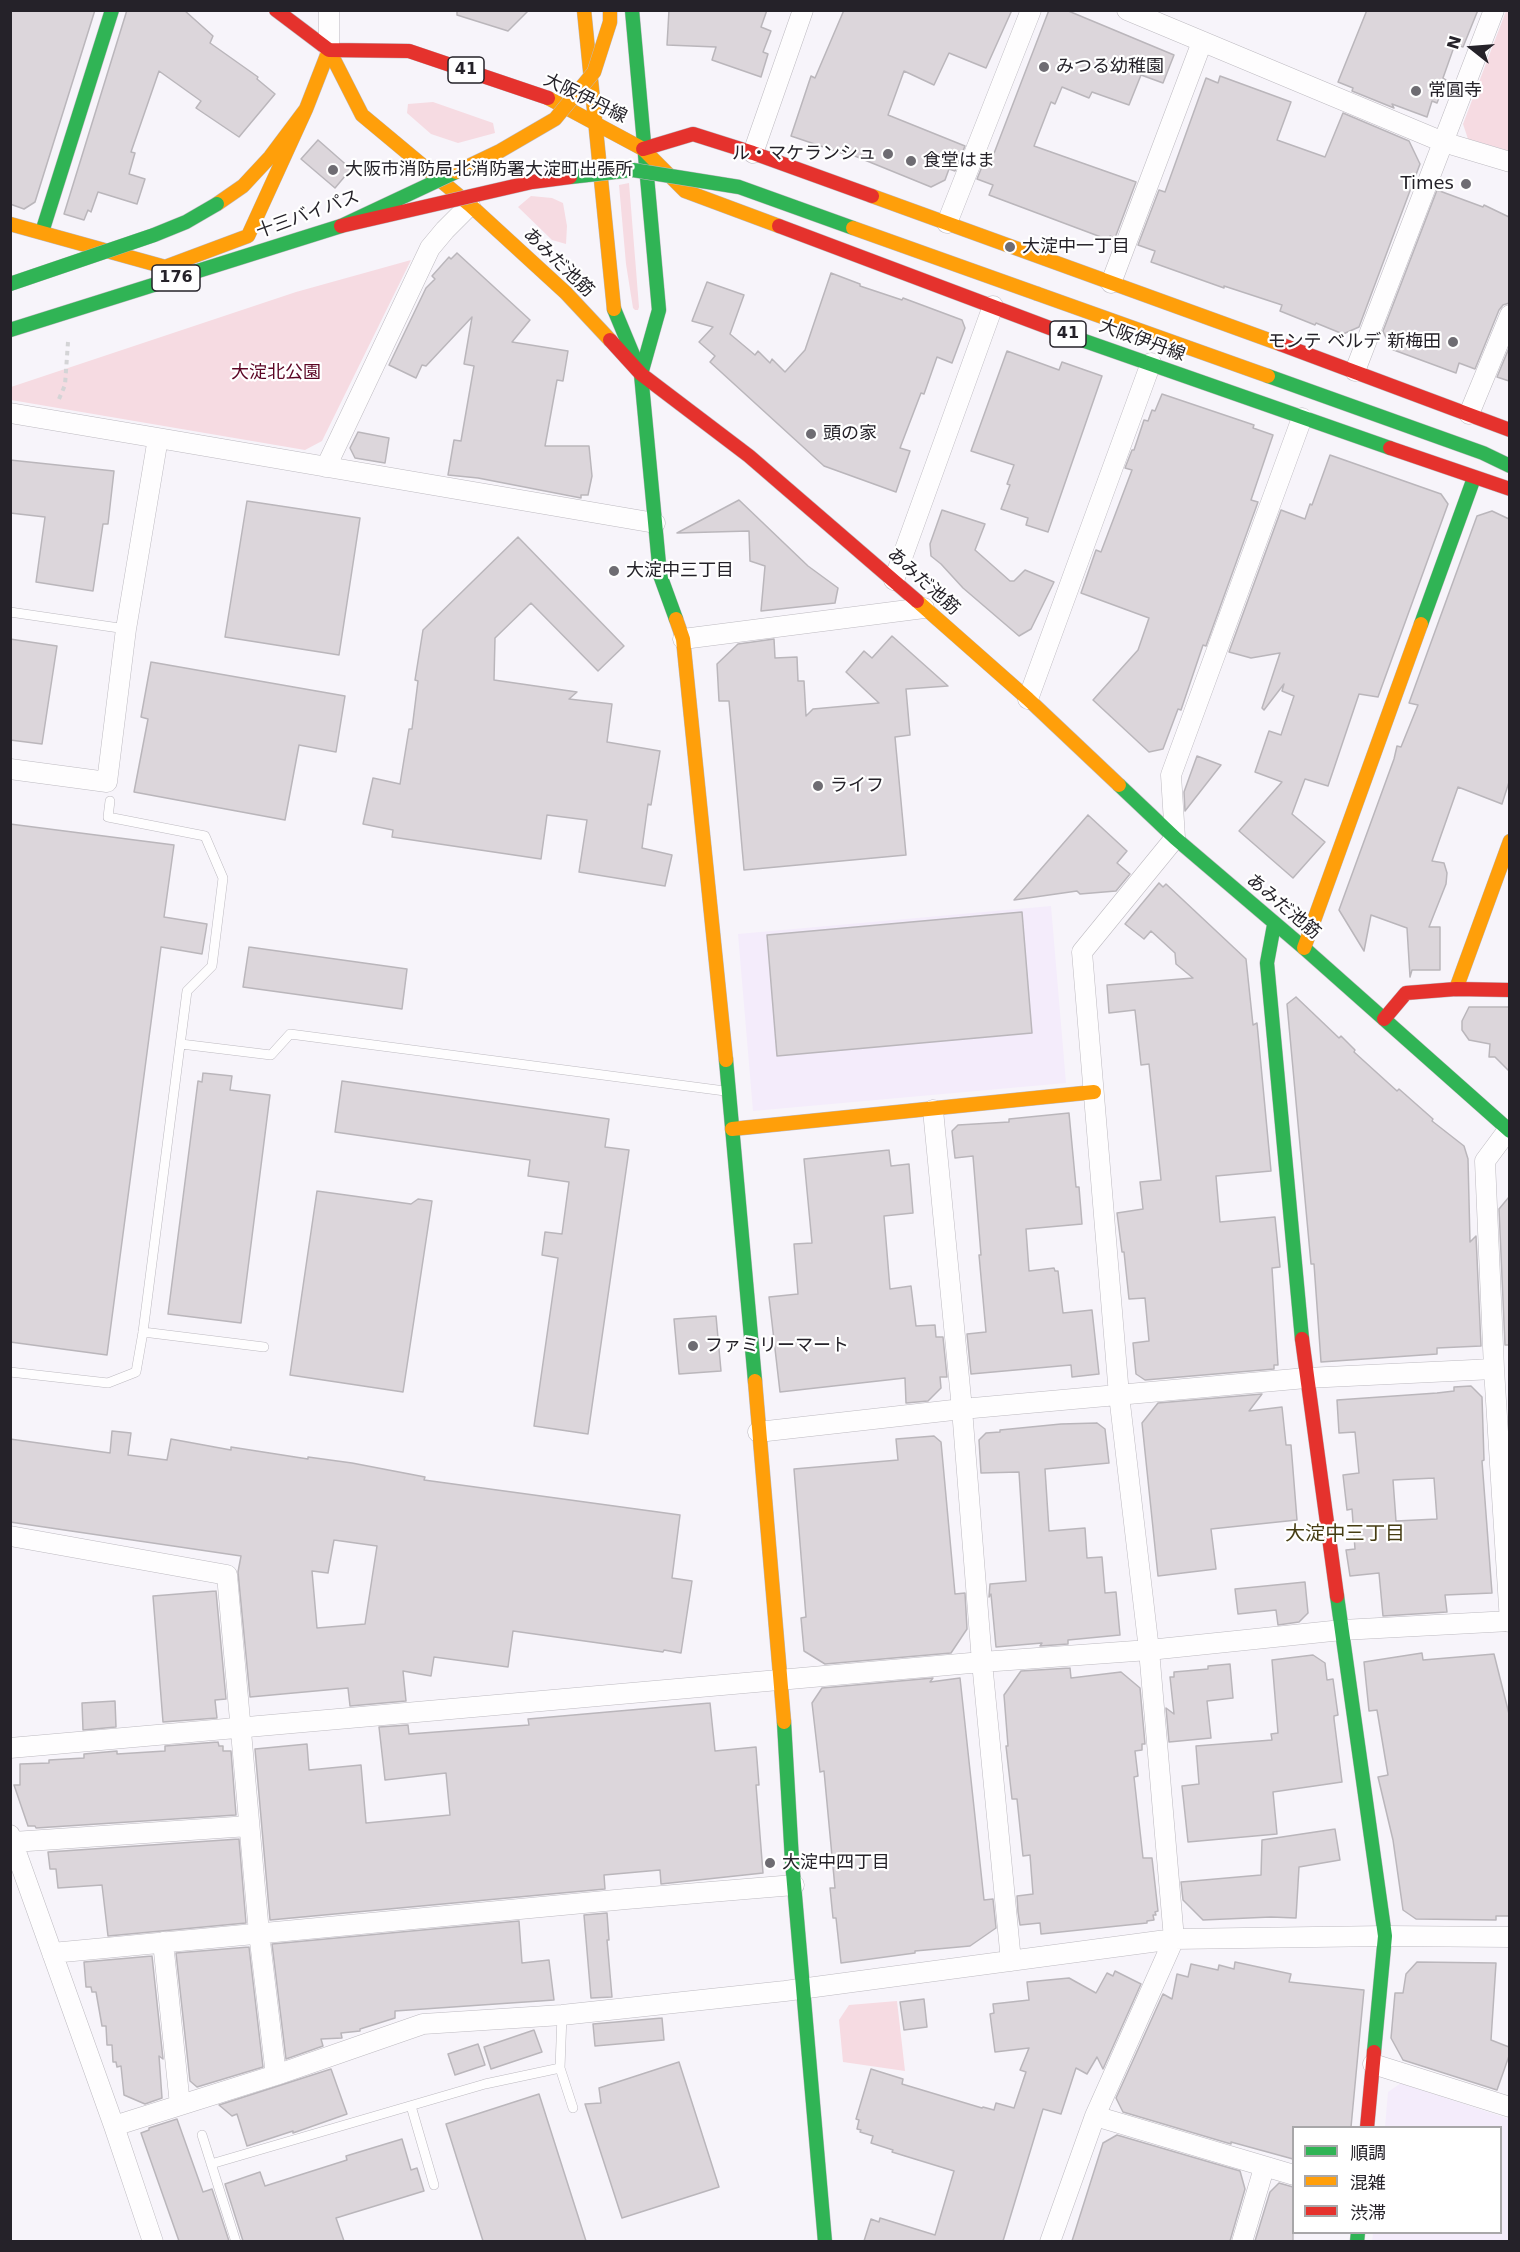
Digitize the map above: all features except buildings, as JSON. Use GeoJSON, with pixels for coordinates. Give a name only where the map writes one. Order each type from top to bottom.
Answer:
{"type":"FeatureCollection","features":[{"type":"Feature","properties":{"kind":"main road"},"geometry":{"type":"LineString","coordinates":[[42,232],[112,10]]}},
{"type":"Feature","properties":{"kind":"main road"},"geometry":{"type":"LineString","coordinates":[[10,224],[165,267],[248,236],[306,109],[329,50],[276,10]]}},
{"type":"Feature","properties":{"kind":"main road"},"geometry":{"type":"LineString","coordinates":[[584,10],[612,304],[641,374],[660,574],[683,639],[729,1092],[782,1681],[794,1885],[822,2240]]}},
{"type":"Feature","properties":{"kind":"main road","name":"十三バイパス"},"geometry":{"type":"LineString","coordinates":[[10,330],[341,226],[500,151],[555,119],[594,72],[609,22],[610,10]]}},
{"type":"Feature","properties":{"kind":"main road"},"geometry":{"type":"LineString","coordinates":[[632,10],[659,310],[641,374]]}},
{"type":"Feature","properties":{"kind":"main road","name":"大阪伊丹線"},"geometry":{"type":"LineString","coordinates":[[329,50],[409,51],[550,99],[643,149],[685,191],[1302,418],[1509,489]]}},
{"type":"Feature","properties":{"kind":"main road","name":"あみだ池筋"},"geometry":{"type":"LineString","coordinates":[[329,50],[362,115],[470,206],[566,293],[641,374],[749,456],[894,580],[1028,699],[1175,838],[1304,948],[1508,1130]]}},
{"type":"Feature","properties":{"kind":"main road"},"geometry":{"type":"LineString","coordinates":[[10,284],[154,235],[186,222],[217,204],[243,186],[263,165],[306,109]]}},
{"type":"Feature","properties":{"kind":"main road"},"geometry":{"type":"LineString","coordinates":[[643,149],[693,135],[753,153],[1355,371],[1509,430]]}},
{"type":"Feature","properties":{"kind":"main road"},"geometry":{"type":"LineString","coordinates":[[341,226],[532,182],[633,170],[739,187],[1483,453],[1509,466]]}},
{"type":"Feature","properties":{"kind":"main road"},"geometry":{"type":"LineString","coordinates":[[1304,948],[1474,478]]}},
{"type":"Feature","properties":{"kind":"main road"},"geometry":{"type":"LineString","coordinates":[[1456,989],[1509,841]]}},
{"type":"Feature","properties":{"kind":"main road"},"geometry":{"type":"LineString","coordinates":[[1275,925],[1267,963],[1306,1378],[1385,1936],[1367,2126]]}},
{"type":"Feature","properties":{"kind":"main road"},"geometry":{"type":"LineString","coordinates":[[1384,1019],[1406,993],[1456,989],[1509,990]]}},
{"type":"Feature","properties":{"kind":"main road"},"geometry":{"type":"LineString","coordinates":[[732,1129],[1094,1092]]}},
{"type":"Feature","properties":{"kind":"street"},"geometry":{"type":"LineString","coordinates":[[329,10],[329,50]]}},
{"type":"Feature","properties":{"kind":"street"},"geometry":{"type":"LineString","coordinates":[[753,153],[803,10]]}},
{"type":"Feature","properties":{"kind":"street"},"geometry":{"type":"LineString","coordinates":[[947,223],[1031,10]]}},
{"type":"Feature","properties":{"kind":"street"},"geometry":{"type":"LineString","coordinates":[[1127,10],[1443,142],[1509,162]]}},
{"type":"Feature","properties":{"kind":"street"},"geometry":{"type":"LineString","coordinates":[[1355,371],[1494,10]]}},
{"type":"Feature","properties":{"kind":"street"},"geometry":{"type":"LineString","coordinates":[[1111,283],[1202,42]]}},
{"type":"Feature","properties":{"kind":"street"},"geometry":{"type":"LineString","coordinates":[[326,467],[430,248],[470,206]]}},
{"type":"Feature","properties":{"kind":"street"},"geometry":{"type":"LineString","coordinates":[[894,580],[993,306]]}},
{"type":"Feature","properties":{"kind":"street"},"geometry":{"type":"LineString","coordinates":[[1469,414],[1509,315]]}},
{"type":"Feature","properties":{"kind":"street"},"geometry":{"type":"LineString","coordinates":[[1028,699],[1151,363]]}},
{"type":"Feature","properties":{"kind":"street"},"geometry":{"type":"LineString","coordinates":[[10,413],[654,523]]}},
{"type":"Feature","properties":{"kind":"street"},"geometry":{"type":"LineString","coordinates":[[1050,2241],[1095,2116],[1174,1939],[1149,1650],[1119,1395],[1082,952],[1175,838],[1171,775],[1302,418]]}},
{"type":"Feature","properties":{"kind":"street"},"geometry":{"type":"LineString","coordinates":[[10,769],[106,782],[126,629],[158,438]]}},
{"type":"Feature","properties":{"kind":"street"},"geometry":{"type":"LineString","coordinates":[[683,639],[924,608]]}},
{"type":"Feature","properties":{"kind":"street"},"geometry":{"type":"LineString","coordinates":[[933,1110],[1011,1961]]}},
{"type":"Feature","properties":{"kind":"street"},"geometry":{"type":"LineString","coordinates":[[10,1748],[982,1662],[1149,1650],[1342,1630],[1509,1621],[1494,1369],[1485,1161],[1508,1130]]}},
{"type":"Feature","properties":{"kind":"street"},"geometry":{"type":"LineString","coordinates":[[759,1432],[962,1409],[1306,1378],[1494,1369]]}},
{"type":"Feature","properties":{"kind":"street"},"geometry":{"type":"LineString","coordinates":[[10,1536],[227,1575],[259,1933],[276,2074]]}},
{"type":"Feature","properties":{"kind":"street"},"geometry":{"type":"LineString","coordinates":[[153,2241],[12,1839],[249,1826]]}},
{"type":"Feature","properties":{"kind":"street"},"geometry":{"type":"LineString","coordinates":[[52,1953],[794,1885]]}},
{"type":"Feature","properties":{"kind":"street"},"geometry":{"type":"LineString","coordinates":[[114,2126],[423,2024],[562,2015],[804,1989],[1174,1939],[1509,1937]]}},
{"type":"Feature","properties":{"kind":"street"},"geometry":{"type":"LineString","coordinates":[[163,1942],[180,2105]]}},
{"type":"Feature","properties":{"kind":"street"},"geometry":{"type":"LineString","coordinates":[[1373,2064],[1509,2108]]}},
{"type":"Feature","properties":{"kind":"street"},"geometry":{"type":"LineString","coordinates":[[1095,2116],[1292,2175]]}},
{"type":"Feature","properties":{"kind":"street"},"geometry":{"type":"LineString","coordinates":[[1242,2241],[1264,2168]]}},
{"type":"Feature","properties":{"kind":"lane"},"geometry":{"type":"LineString","coordinates":[[10,612],[126,629]]}},
{"type":"Feature","properties":{"kind":"lane"},"geometry":{"type":"LineString","coordinates":[[10,1372],[108,1383],[136,1372],[187,991],[212,966],[224,878],[204,836],[108,817],[110,801]]}},
{"type":"Feature","properties":{"kind":"lane"},"geometry":{"type":"LineString","coordinates":[[181,1044],[271,1055],[290,1034],[729,1092]]}},
{"type":"Feature","properties":{"kind":"lane"},"geometry":{"type":"LineString","coordinates":[[143,1332],[264,1347]]}},
{"type":"Feature","properties":{"kind":"lane"},"geometry":{"type":"LineString","coordinates":[[562,2015],[560,2068],[573,2109]]}},
{"type":"Feature","properties":{"kind":"lane"},"geometry":{"type":"LineString","coordinates":[[211,2164],[485,2084],[560,2068]]}},
{"type":"Feature","properties":{"kind":"lane"},"geometry":{"type":"LineString","coordinates":[[411,2106],[434,2185]]}},
{"type":"Feature","properties":{"kind":"lane"},"geometry":{"type":"LineString","coordinates":[[202,2135],[236,2241]]}},
{"type":"Feature","properties":{"kind":"shaded area"},"geometry":{"type":"Polygon","coordinates":[[[1051,906],[1066,1083],[753,1111],[738,934],[1051,906]]]}},
{"type":"Feature","properties":{"kind":"shaded area"},"geometry":{"type":"Polygon","coordinates":[[[1401,2083],[1509,2119],[1509,2241],[1372,2242],[1373,2234],[1502,2234],[1502,2126],[1385,2126],[1388,2092],[1401,2083]]]}},
{"type":"Feature","properties":{"kind":"green space"},"geometry":{"type":"Polygon","coordinates":[[[1506,11],[1510,11],[1509,151],[1468,139],[1463,124],[1506,11]]]}},
{"type":"Feature","properties":{"kind":"green space"},"geometry":{"type":"Polygon","coordinates":[[[433,102],[493,123],[495,133],[458,143],[431,134],[407,113],[408,104],[433,102]]]}},
{"type":"Feature","properties":{"kind":"green space"},"geometry":{"type":"Polygon","coordinates":[[[629,183],[638,310],[633,308],[626,264],[619,185],[629,183]]]}},
{"type":"Feature","properties":{"kind":"green space"},"geometry":{"type":"Polygon","coordinates":[[[531,196],[552,198],[563,203],[567,226],[566,244],[552,240],[518,207],[531,196]]]}},
{"type":"Feature","properties":{"kind":"green space","name":"大淀北公園"},"geometry":{"type":"Polygon","coordinates":[[[411,260],[322,441],[305,450],[11,400],[11,387],[296,292],[411,260]]]}},
{"type":"Feature","properties":{"kind":"green space"},"geometry":{"type":"Polygon","coordinates":[[[897,2001],[905,2071],[843,2062],[839,2020],[849,2005],[897,2001]]]}},
{"type":"Feature","properties":{"kind":"traffic: fast"},"geometry":{"type":"LineString","coordinates":[[42,232],[112,10]]}},
{"type":"Feature","properties":{"kind":"traffic: fast"},"geometry":{"type":"LineString","coordinates":[[632,10],[659,310],[641,374]]}},
{"type":"Feature","properties":{"kind":"traffic: fast"},"geometry":{"type":"LineString","coordinates":[[570,177],[633,170],[739,187],[853,228]]}},
{"type":"Feature","properties":{"kind":"traffic: fast"},"geometry":{"type":"LineString","coordinates":[[10,330],[341,226],[456,172]]}},
{"type":"Feature","properties":{"kind":"traffic: fast"},"geometry":{"type":"LineString","coordinates":[[10,284],[154,235],[186,222],[217,204]]}},
{"type":"Feature","properties":{"kind":"traffic: fast"},"geometry":{"type":"LineString","coordinates":[[614,309],[641,374],[660,575],[676,619]]}},
{"type":"Feature","properties":{"kind":"traffic: fast"},"geometry":{"type":"LineString","coordinates":[[1079,339],[1390,448]]}},
{"type":"Feature","properties":{"kind":"traffic: fast"},"geometry":{"type":"LineString","coordinates":[[1268,376],[1483,453],[1510,466]]}},
{"type":"Feature","properties":{"kind":"traffic: fast"},"geometry":{"type":"LineString","coordinates":[[1421,624],[1474,478]]}},
{"type":"Feature","properties":{"kind":"traffic: fast"},"geometry":{"type":"LineString","coordinates":[[1119,785],[1175,838],[1304,948],[1510,1131]]}},
{"type":"Feature","properties":{"kind":"traffic: fast"},"geometry":{"type":"LineString","coordinates":[[1274,925],[1267,963],[1302,1339]]}},
{"type":"Feature","properties":{"kind":"traffic: fast"},"geometry":{"type":"LineString","coordinates":[[726,1060],[755,1381]]}},
{"type":"Feature","properties":{"kind":"traffic: fast"},"geometry":{"type":"LineString","coordinates":[[1337,1596],[1385,1936],[1374,2052]]}},
{"type":"Feature","properties":{"kind":"traffic: fast"},"geometry":{"type":"LineString","coordinates":[[784,1722],[792,1861],[825,2242]]}},
{"type":"Feature","properties":{"kind":"traffic: fast"},"geometry":{"type":"LineString","coordinates":[[1357,2242],[1358,2234]]}},
{"type":"Feature","properties":{"kind":"traffic: slow"},"geometry":{"type":"LineString","coordinates":[[584,10],[614,309]]}},
{"type":"Feature","properties":{"kind":"traffic: slow"},"geometry":{"type":"LineString","coordinates":[[456,172],[500,151],[555,119],[594,72],[610,22],[610,10]]}},
{"type":"Feature","properties":{"kind":"traffic: slow"},"geometry":{"type":"LineString","coordinates":[[329,50],[362,115],[470,205],[566,293],[610,340]]}},
{"type":"Feature","properties":{"kind":"traffic: slow"},"geometry":{"type":"LineString","coordinates":[[10,224],[165,267],[248,236],[306,109],[329,50]]}},
{"type":"Feature","properties":{"kind":"traffic: slow"},"geometry":{"type":"LineString","coordinates":[[548,98],[643,149],[685,191],[779,226]]}},
{"type":"Feature","properties":{"kind":"traffic: slow"},"geometry":{"type":"LineString","coordinates":[[217,204],[243,186],[270,157],[306,109]]}},
{"type":"Feature","properties":{"kind":"traffic: slow"},"geometry":{"type":"LineString","coordinates":[[872,196],[1280,344]]}},
{"type":"Feature","properties":{"kind":"traffic: slow"},"geometry":{"type":"LineString","coordinates":[[853,228],[1038,294]]}},
{"type":"Feature","properties":{"kind":"traffic: slow"},"geometry":{"type":"LineString","coordinates":[[1038,294],[1268,376]]}},
{"type":"Feature","properties":{"kind":"traffic: slow"},"geometry":{"type":"LineString","coordinates":[[917,601],[1028,699],[1119,785]]}},
{"type":"Feature","properties":{"kind":"traffic: slow"},"geometry":{"type":"LineString","coordinates":[[676,619],[683,639],[726,1060]]}},
{"type":"Feature","properties":{"kind":"traffic: slow"},"geometry":{"type":"LineString","coordinates":[[1304,948],[1421,624]]}},
{"type":"Feature","properties":{"kind":"traffic: slow"},"geometry":{"type":"LineString","coordinates":[[1456,989],[1510,841]]}},
{"type":"Feature","properties":{"kind":"traffic: slow"},"geometry":{"type":"LineString","coordinates":[[732,1129],[1094,1092]]}},
{"type":"Feature","properties":{"kind":"traffic: slow"},"geometry":{"type":"LineString","coordinates":[[755,1381],[784,1722]]}},
{"type":"Feature","properties":{"kind":"traffic: jam"},"geometry":{"type":"LineString","coordinates":[[276,10],[329,50],[409,51],[548,98]]}},
{"type":"Feature","properties":{"kind":"traffic: jam"},"geometry":{"type":"LineString","coordinates":[[643,149],[693,134],[872,196]]}},
{"type":"Feature","properties":{"kind":"traffic: jam"},"geometry":{"type":"LineString","coordinates":[[341,226],[532,182],[570,177]]}},
{"type":"Feature","properties":{"kind":"traffic: jam"},"geometry":{"type":"LineString","coordinates":[[779,226],[1079,339]]}},
{"type":"Feature","properties":{"kind":"traffic: jam"},"geometry":{"type":"LineString","coordinates":[[610,340],[641,374],[749,456],[917,601]]}},
{"type":"Feature","properties":{"kind":"traffic: jam"},"geometry":{"type":"LineString","coordinates":[[1280,344],[1510,430]]}},
{"type":"Feature","properties":{"kind":"traffic: jam"},"geometry":{"type":"LineString","coordinates":[[1390,448],[1510,489]]}},
{"type":"Feature","properties":{"kind":"traffic: jam"},"geometry":{"type":"LineString","coordinates":[[1384,1019],[1406,993],[1456,989],[1510,990]]}},
{"type":"Feature","properties":{"kind":"traffic: jam"},"geometry":{"type":"LineString","coordinates":[[1302,1339],[1337,1596]]}},
{"type":"Feature","properties":{"kind":"traffic: jam"},"geometry":{"type":"LineString","coordinates":[[1367,2126],[1374,2052]]}},
{"type":"Feature","properties":{"kind":"place","name":"みつる幼稚園"},"geometry":{"type":"Point","coordinates":[1044,67]}},
{"type":"Feature","properties":{"kind":"place","name":"常圓寺"},"geometry":{"type":"Point","coordinates":[1416,91]}},
{"type":"Feature","properties":{"kind":"place","name":"ル・マケランシュ"},"geometry":{"type":"Point","coordinates":[888,154]}},
{"type":"Feature","properties":{"kind":"place","name":"食堂はま"},"geometry":{"type":"Point","coordinates":[911,161]}},
{"type":"Feature","properties":{"kind":"place","name":"大阪市消防局北消防署大淀町出張所"},"geometry":{"type":"Point","coordinates":[333,170]}},
{"type":"Feature","properties":{"kind":"place","name":"Times"},"geometry":{"type":"Point","coordinates":[1466,184]}},
{"type":"Feature","properties":{"kind":"place","name":"大淀中一丁目"},"geometry":{"type":"Point","coordinates":[1010,247]}},
{"type":"Feature","properties":{"kind":"place","name":"モンテ ベルデ 新梅田"},"geometry":{"type":"Point","coordinates":[1453,342]}},
{"type":"Feature","properties":{"kind":"place","name":"頭の家"},"geometry":{"type":"Point","coordinates":[811,434]}},
{"type":"Feature","properties":{"kind":"place","name":"大淀中三丁目"},"geometry":{"type":"Point","coordinates":[614,571]}},
{"type":"Feature","properties":{"kind":"place","name":"ライフ"},"geometry":{"type":"Point","coordinates":[818,786]}},
{"type":"Feature","properties":{"kind":"place","name":"ファミリーマート"},"geometry":{"type":"Point","coordinates":[693,1346]}},
{"type":"Feature","properties":{"kind":"place","name":"大淀中四丁目"},"geometry":{"type":"Point","coordinates":[770,1863]}},
{"type":"Feature","properties":{"kind":"district","name":"大淀中三丁目"},"geometry":{"type":"Point","coordinates":[1345,1535]}}]}
